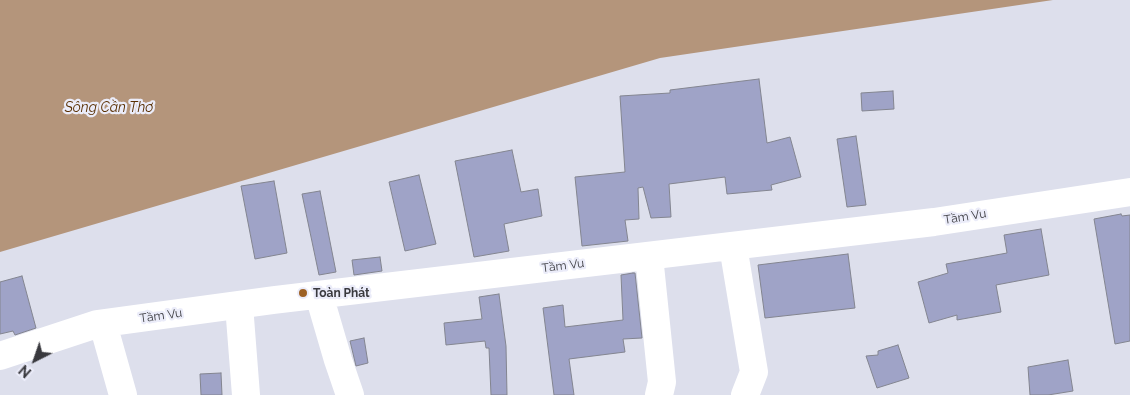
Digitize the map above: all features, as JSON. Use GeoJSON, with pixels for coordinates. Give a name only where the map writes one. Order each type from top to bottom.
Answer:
{"type":"FeatureCollection","features":[{"type":"Feature","properties":{"kind":"street","name":"Tầm Vu"},"geometry":{"type":"LineString","coordinates":[[0,356],[103,324],[319,295],[934,222],[1130,192]]}},
{"type":"Feature","properties":{"kind":"street"},"geometry":{"type":"LineString","coordinates":[[733,246],[754,372],[745,395]]}},
{"type":"Feature","properties":{"kind":"street"},"geometry":{"type":"LineString","coordinates":[[649,256],[662,382],[659,395]]}},
{"type":"Feature","properties":{"kind":"street"},"geometry":{"type":"LineString","coordinates":[[319,295],[350,395]]}},
{"type":"Feature","properties":{"kind":"street"},"geometry":{"type":"LineString","coordinates":[[238,305],[246,395]]}},
{"type":"Feature","properties":{"kind":"street"},"geometry":{"type":"LineString","coordinates":[[103,324],[123,395]]}},
{"type":"Feature","properties":{"kind":"water","name":"Sông Cần Thơ"},"geometry":{"type":"Polygon","coordinates":[[[0,0],[1053,0],[660,58],[0,252],[0,0]]]}},
{"type":"Feature","properties":{"kind":"building"},"geometry":{"type":"Polygon","coordinates":[[[759,79],[767,143],[790,137],[801,177],[771,185],[772,190],[727,194],[725,177],[669,184],[671,217],[651,218],[643,187],[638,188],[639,219],[625,220],[628,241],[582,246],[575,177],[625,172],[620,96],[670,93],[670,90],[759,79]]]}},
{"type":"Feature","properties":{"kind":"building"},"geometry":{"type":"Polygon","coordinates":[[[893,91],[894,109],[862,111],[861,93],[893,91]]]}},
{"type":"Feature","properties":{"kind":"building"},"geometry":{"type":"Polygon","coordinates":[[[856,136],[866,205],[847,207],[837,139],[856,136]]]}},
{"type":"Feature","properties":{"kind":"building"},"geometry":{"type":"Polygon","coordinates":[[[512,150],[521,192],[538,189],[542,216],[504,224],[509,251],[474,257],[455,161],[512,150]]]}},
{"type":"Feature","properties":{"kind":"building"},"geometry":{"type":"Polygon","coordinates":[[[419,175],[436,244],[405,251],[389,182],[419,175]]]}},
{"type":"Feature","properties":{"kind":"building"},"geometry":{"type":"Polygon","coordinates":[[[274,181],[287,253],[255,259],[241,186],[274,181]]]}},
{"type":"Feature","properties":{"kind":"building"},"geometry":{"type":"Polygon","coordinates":[[[320,191],[336,272],[319,275],[302,194],[320,191]]]}},
{"type":"Feature","properties":{"kind":"building"},"geometry":{"type":"Polygon","coordinates":[[[1121,214],[1122,216],[1130,215],[1130,341],[1115,344],[1094,219],[1121,214]]]}},
{"type":"Feature","properties":{"kind":"building"},"geometry":{"type":"Polygon","coordinates":[[[1041,229],[1049,275],[996,285],[1001,312],[957,320],[957,315],[929,323],[918,282],[948,273],[946,264],[1007,253],[1004,235],[1041,229]]]}},
{"type":"Feature","properties":{"kind":"building"},"geometry":{"type":"Polygon","coordinates":[[[848,254],[855,308],[765,318],[758,265],[848,254]]]}},
{"type":"Feature","properties":{"kind":"building"},"geometry":{"type":"Polygon","coordinates":[[[380,257],[382,271],[354,275],[352,260],[380,257]]]}},
{"type":"Feature","properties":{"kind":"building"},"geometry":{"type":"Polygon","coordinates":[[[635,273],[642,338],[623,339],[625,352],[569,359],[574,395],[554,395],[543,308],[563,305],[565,327],[623,320],[621,275],[635,273]]]}},
{"type":"Feature","properties":{"kind":"building"},"geometry":{"type":"Polygon","coordinates":[[[22,276],[36,328],[15,335],[13,331],[0,334],[0,282],[22,276]]]}},
{"type":"Feature","properties":{"kind":"building"},"geometry":{"type":"Polygon","coordinates":[[[499,294],[506,346],[507,395],[491,395],[489,348],[486,348],[485,341],[446,345],[444,323],[482,319],[479,297],[499,294]]]}},
{"type":"Feature","properties":{"kind":"building"},"geometry":{"type":"Polygon","coordinates":[[[364,338],[368,363],[356,366],[350,341],[364,338]]]}},
{"type":"Feature","properties":{"kind":"building"},"geometry":{"type":"Polygon","coordinates":[[[898,345],[909,378],[877,388],[866,356],[878,355],[878,351],[898,345]]]}},
{"type":"Feature","properties":{"kind":"building"},"geometry":{"type":"Polygon","coordinates":[[[1068,360],[1073,391],[1048,395],[1030,395],[1028,367],[1068,360]]]}},
{"type":"Feature","properties":{"kind":"building"},"geometry":{"type":"Polygon","coordinates":[[[221,373],[222,395],[201,395],[200,374],[221,373]]]}},
{"type":"Feature","properties":{"kind":"place","name":"Toàn Phát"},"geometry":{"type":"Point","coordinates":[303,293]}}]}
